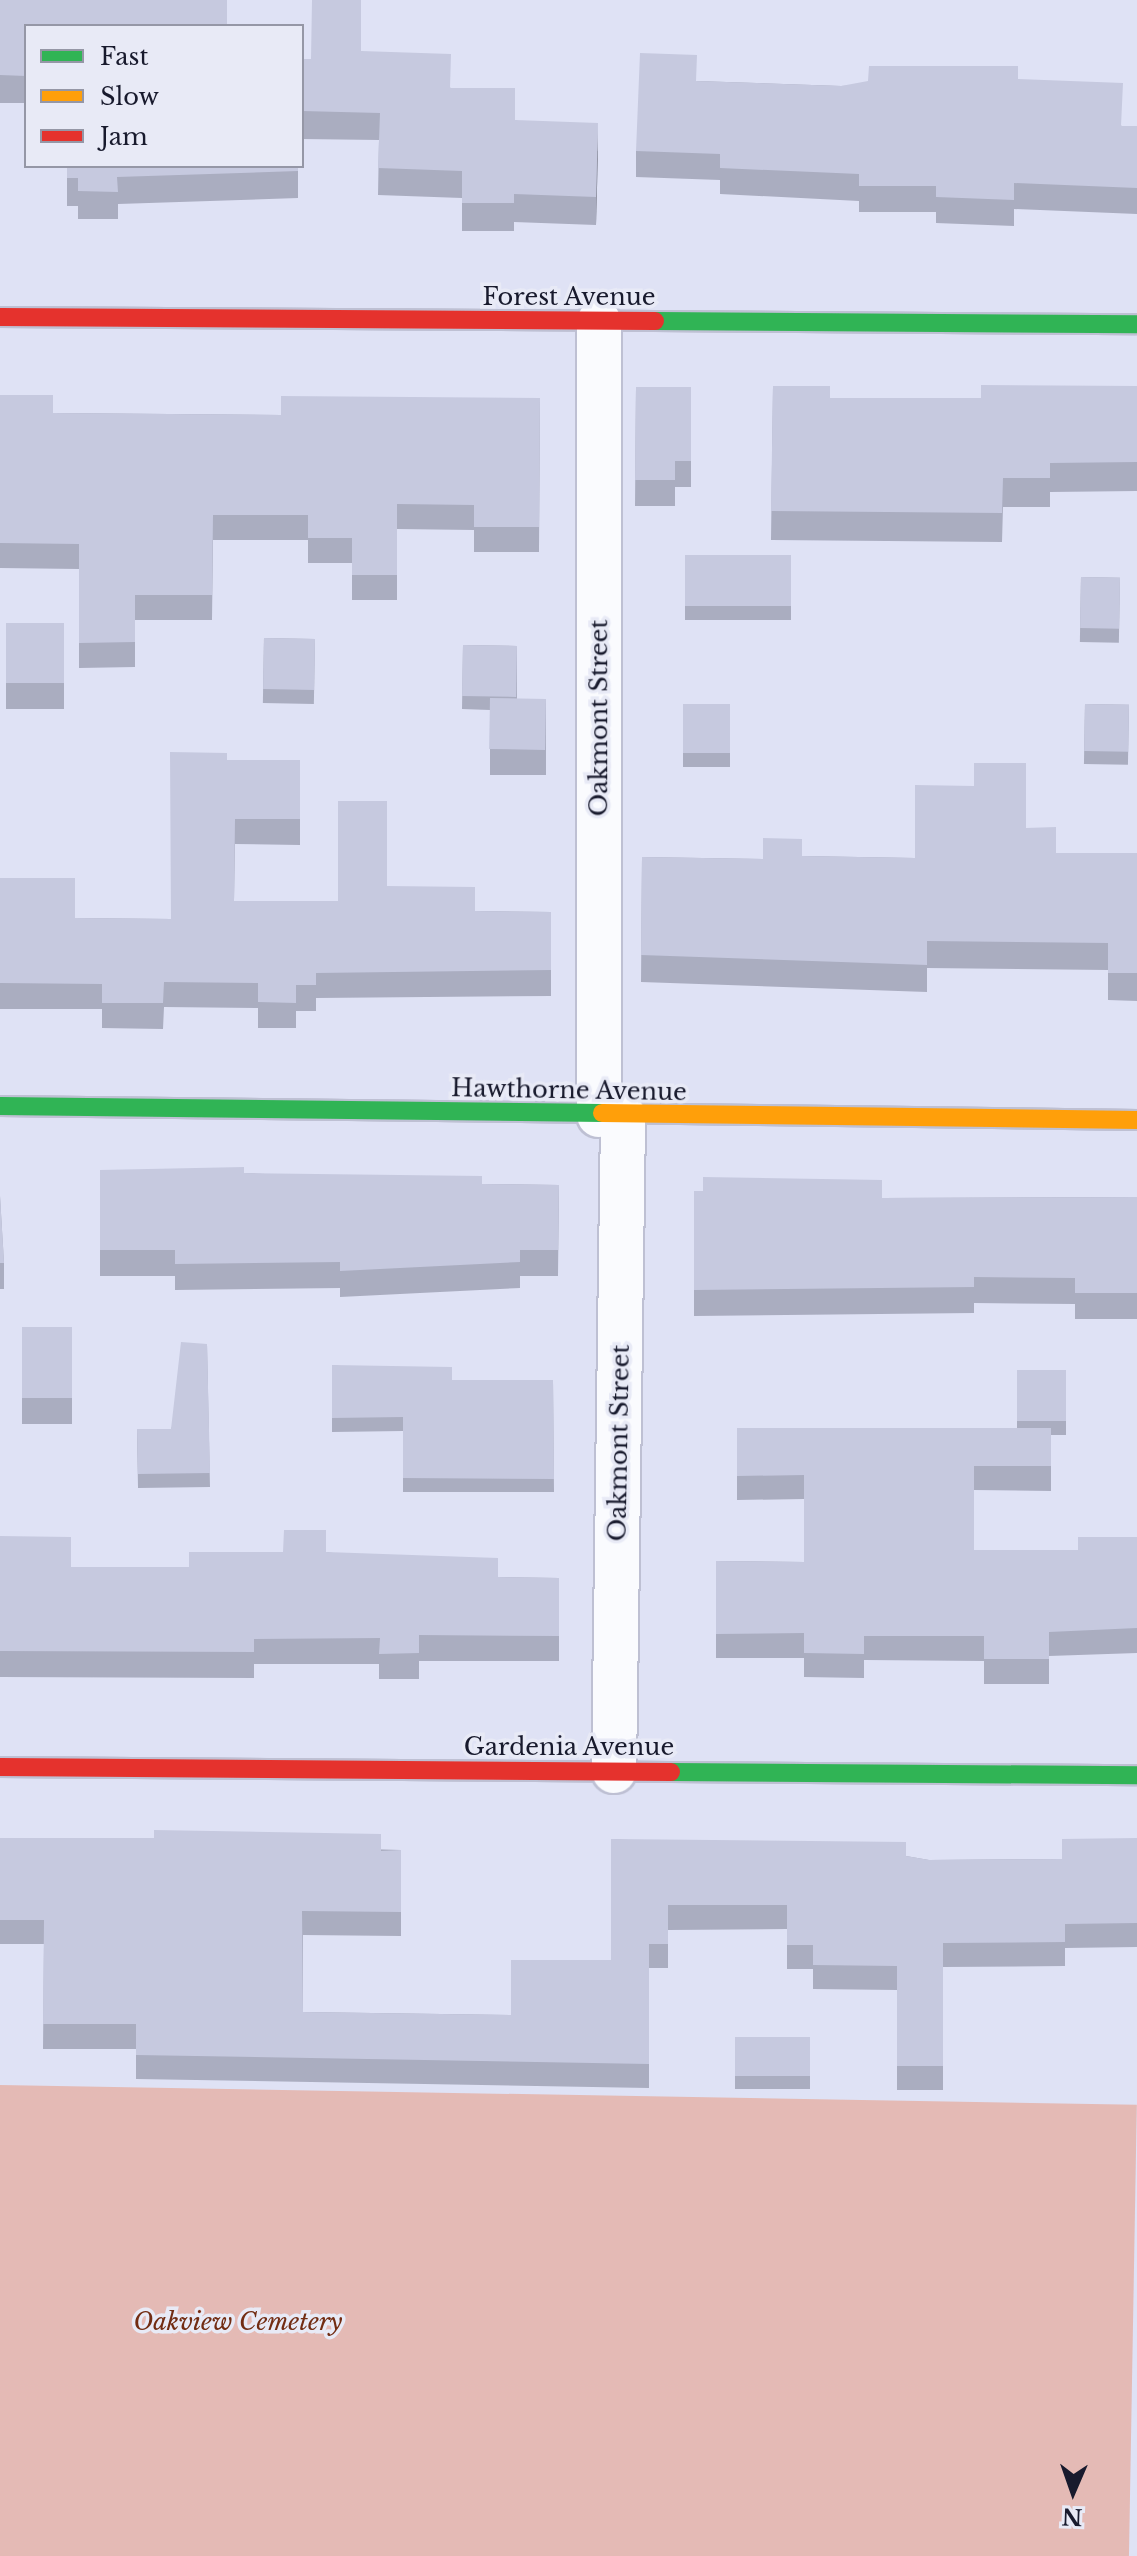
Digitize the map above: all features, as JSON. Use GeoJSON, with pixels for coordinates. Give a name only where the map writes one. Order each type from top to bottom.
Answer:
{"type":"FeatureCollection","features":[{"type":"Feature","properties":{"kind":"street","name":"Forest Avenue"},"geometry":{"type":"LineString","coordinates":[[0,317],[1137,324]]}},
{"type":"Feature","properties":{"kind":"street","name":"Oakmont Street"},"geometry":{"type":"LineString","coordinates":[[599,322],[611,1115],[614,1771]]}},
{"type":"Feature","properties":{"kind":"street","name":"Hawthorne Avenue"},"geometry":{"type":"LineString","coordinates":[[0,1106],[1137,1120]]}},
{"type":"Feature","properties":{"kind":"street","name":"Gardenia Avenue"},"geometry":{"type":"LineString","coordinates":[[0,1767],[1137,1775]]}},
{"type":"Feature","properties":{"kind":"green space","name":"Oakview Cemetery"},"geometry":{"type":"Polygon","coordinates":[[[0,2085],[1137,2105],[1129,2556],[0,2556],[0,2085]]]}},
{"type":"Feature","properties":{"kind":"building"},"geometry":{"type":"Polygon","coordinates":[[[0,0],[227,0],[227,24],[24,24],[24,76],[0,75],[0,0]]]}},
{"type":"Feature","properties":{"kind":"building"},"geometry":{"type":"Polygon","coordinates":[[[312,0],[361,0],[361,51],[451,54],[450,88],[515,88],[515,120],[598,123],[596,197],[514,194],[514,203],[462,203],[462,171],[378,168],[380,113],[304,111],[304,59],[311,59],[312,0]]]}},
{"type":"Feature","properties":{"kind":"building"},"geometry":{"type":"Polygon","coordinates":[[[640,53],[697,55],[696,81],[841,86],[868,81],[869,66],[1018,66],[1018,79],[1123,83],[1121,126],[1137,126],[1137,188],[1014,183],[1014,200],[936,197],[936,186],[859,186],[859,174],[720,168],[720,154],[636,151],[640,53]]]}},
{"type":"Feature","properties":{"kind":"building"},"geometry":{"type":"Polygon","coordinates":[[[67,168],[298,168],[298,171],[117,177],[118,192],[78,191],[78,178],[67,178],[67,168]]]}},
{"type":"Feature","properties":{"kind":"building"},"geometry":{"type":"Polygon","coordinates":[[[981,385],[1137,386],[1137,462],[1050,463],[1050,478],[1003,478],[1002,513],[771,511],[773,386],[830,386],[830,398],[981,398],[981,385]]]}},
{"type":"Feature","properties":{"kind":"building"},"geometry":{"type":"Polygon","coordinates":[[[636,387],[691,387],[691,461],[675,461],[675,480],[635,480],[636,387]]]}},
{"type":"Feature","properties":{"kind":"building"},"geometry":{"type":"Polygon","coordinates":[[[0,395],[53,395],[53,413],[281,415],[281,396],[540,398],[539,527],[474,527],[474,505],[397,504],[397,575],[352,575],[352,538],[308,538],[308,515],[213,515],[212,595],[135,595],[135,642],[79,643],[79,544],[0,543],[0,395]]]}},
{"type":"Feature","properties":{"kind":"building"},"geometry":{"type":"Polygon","coordinates":[[[685,555],[791,555],[791,606],[685,606],[685,555]]]}},
{"type":"Feature","properties":{"kind":"building"},"geometry":{"type":"Polygon","coordinates":[[[1081,577],[1120,578],[1119,629],[1080,628],[1081,577]]]}},
{"type":"Feature","properties":{"kind":"building"},"geometry":{"type":"Polygon","coordinates":[[[6,623],[64,623],[64,683],[6,683],[6,623]]]}},
{"type":"Feature","properties":{"kind":"building"},"geometry":{"type":"Polygon","coordinates":[[[264,638],[315,639],[314,690],[263,689],[264,638]]]}},
{"type":"Feature","properties":{"kind":"building"},"geometry":{"type":"Polygon","coordinates":[[[463,645],[517,646],[516,697],[462,696],[463,645]]]}},
{"type":"Feature","properties":{"kind":"building"},"geometry":{"type":"Polygon","coordinates":[[[490,698],[546,699],[545,750],[489,749],[490,698]]]}},
{"type":"Feature","properties":{"kind":"building"},"geometry":{"type":"Polygon","coordinates":[[[683,704],[730,704],[730,753],[683,753],[683,704]]]}},
{"type":"Feature","properties":{"kind":"building"},"geometry":{"type":"Polygon","coordinates":[[[1085,704],[1129,705],[1128,752],[1084,751],[1085,704]]]}},
{"type":"Feature","properties":{"kind":"building"},"geometry":{"type":"Polygon","coordinates":[[[170,752],[227,753],[227,760],[300,760],[300,819],[235,819],[234,901],[338,901],[338,801],[387,801],[387,886],[475,887],[475,911],[551,912],[551,970],[316,973],[316,985],[296,985],[296,1003],[258,1002],[258,983],[164,982],[163,1003],[102,1003],[102,984],[0,983],[0,878],[75,878],[75,918],[171,919],[170,752]]]}},
{"type":"Feature","properties":{"kind":"building"},"geometry":{"type":"Polygon","coordinates":[[[974,763],[1026,763],[1026,828],[1056,827],[1056,853],[1137,853],[1137,973],[1108,973],[1108,943],[927,941],[927,965],[641,955],[642,857],[763,859],[763,838],[802,839],[802,856],[915,858],[915,785],[974,786],[974,763]]]}},
{"type":"Feature","properties":{"kind":"building"},"geometry":{"type":"Polygon","coordinates":[[[244,1167],[244,1173],[482,1176],[482,1184],[559,1185],[558,1250],[520,1250],[520,1262],[340,1271],[340,1262],[175,1264],[175,1250],[100,1250],[100,1170],[244,1167]]]}},
{"type":"Feature","properties":{"kind":"building"},"geometry":{"type":"Polygon","coordinates":[[[703,1177],[882,1180],[882,1198],[1137,1197],[1137,1293],[1075,1293],[1075,1278],[974,1277],[974,1287],[694,1290],[694,1191],[703,1191],[703,1177]]]}},
{"type":"Feature","properties":{"kind":"building"},"geometry":{"type":"Polygon","coordinates":[[[0,1196],[4,1263],[0,1263],[0,1196]]]}},
{"type":"Feature","properties":{"kind":"building"},"geometry":{"type":"Polygon","coordinates":[[[22,1327],[72,1327],[72,1398],[22,1398],[22,1327]]]}},
{"type":"Feature","properties":{"kind":"building"},"geometry":{"type":"Polygon","coordinates":[[[181,1342],[207,1344],[210,1473],[138,1474],[137,1429],[171,1429],[181,1342]]]}},
{"type":"Feature","properties":{"kind":"building"},"geometry":{"type":"Polygon","coordinates":[[[332,1365],[452,1367],[452,1380],[553,1380],[554,1479],[403,1478],[403,1417],[332,1418],[332,1365]]]}},
{"type":"Feature","properties":{"kind":"building"},"geometry":{"type":"Polygon","coordinates":[[[1017,1370],[1066,1370],[1066,1421],[1017,1421],[1017,1370]]]}},
{"type":"Feature","properties":{"kind":"building"},"geometry":{"type":"Polygon","coordinates":[[[737,1428],[1051,1428],[1051,1466],[974,1466],[974,1550],[1078,1550],[1078,1537],[1137,1537],[1137,1628],[1049,1632],[1049,1659],[984,1659],[984,1636],[864,1636],[864,1654],[804,1653],[804,1633],[716,1634],[716,1561],[804,1562],[804,1475],[737,1476],[737,1428]]]}},
{"type":"Feature","properties":{"kind":"building"},"geometry":{"type":"Polygon","coordinates":[[[284,1530],[326,1530],[326,1552],[498,1558],[498,1577],[559,1578],[559,1636],[419,1635],[419,1653],[379,1654],[380,1638],[254,1639],[254,1652],[0,1651],[0,1536],[71,1537],[71,1567],[189,1567],[189,1552],[283,1552],[284,1530]]]}},
{"type":"Feature","properties":{"kind":"building"},"geometry":{"type":"Polygon","coordinates":[[[154,1830],[381,1834],[381,1851],[401,1850],[401,1912],[302,1911],[303,2012],[511,2015],[511,1960],[611,1960],[611,1839],[906,1842],[906,1856],[929,1860],[1062,1859],[1062,1839],[1137,1838],[1137,1923],[1065,1924],[1065,1942],[943,1943],[943,2066],[897,2066],[897,1966],[813,1965],[813,1945],[787,1945],[787,1905],[668,1905],[668,1944],[649,1944],[649,2064],[136,2055],[136,2024],[43,2024],[44,1920],[0,1920],[0,1838],[154,1838],[154,1830]]]}},
{"type":"Feature","properties":{"kind":"building"},"geometry":{"type":"Polygon","coordinates":[[[735,2037],[810,2037],[810,2076],[735,2076],[735,2037]]]}},
{"type":"Feature","properties":{"kind":"traffic: fast"},"geometry":{"type":"LineString","coordinates":[[655,321],[1137,324]]}},
{"type":"Feature","properties":{"kind":"traffic: fast"},"geometry":{"type":"LineString","coordinates":[[0,1106],[602,1113]]}},
{"type":"Feature","properties":{"kind":"traffic: fast"},"geometry":{"type":"LineString","coordinates":[[671,1772],[1137,1775]]}},
{"type":"Feature","properties":{"kind":"traffic: slow"},"geometry":{"type":"LineString","coordinates":[[602,1113],[1137,1120]]}},
{"type":"Feature","properties":{"kind":"traffic: jam"},"geometry":{"type":"LineString","coordinates":[[0,317],[655,321]]}},
{"type":"Feature","properties":{"kind":"traffic: jam"},"geometry":{"type":"LineString","coordinates":[[0,1767],[671,1772]]}}]}
